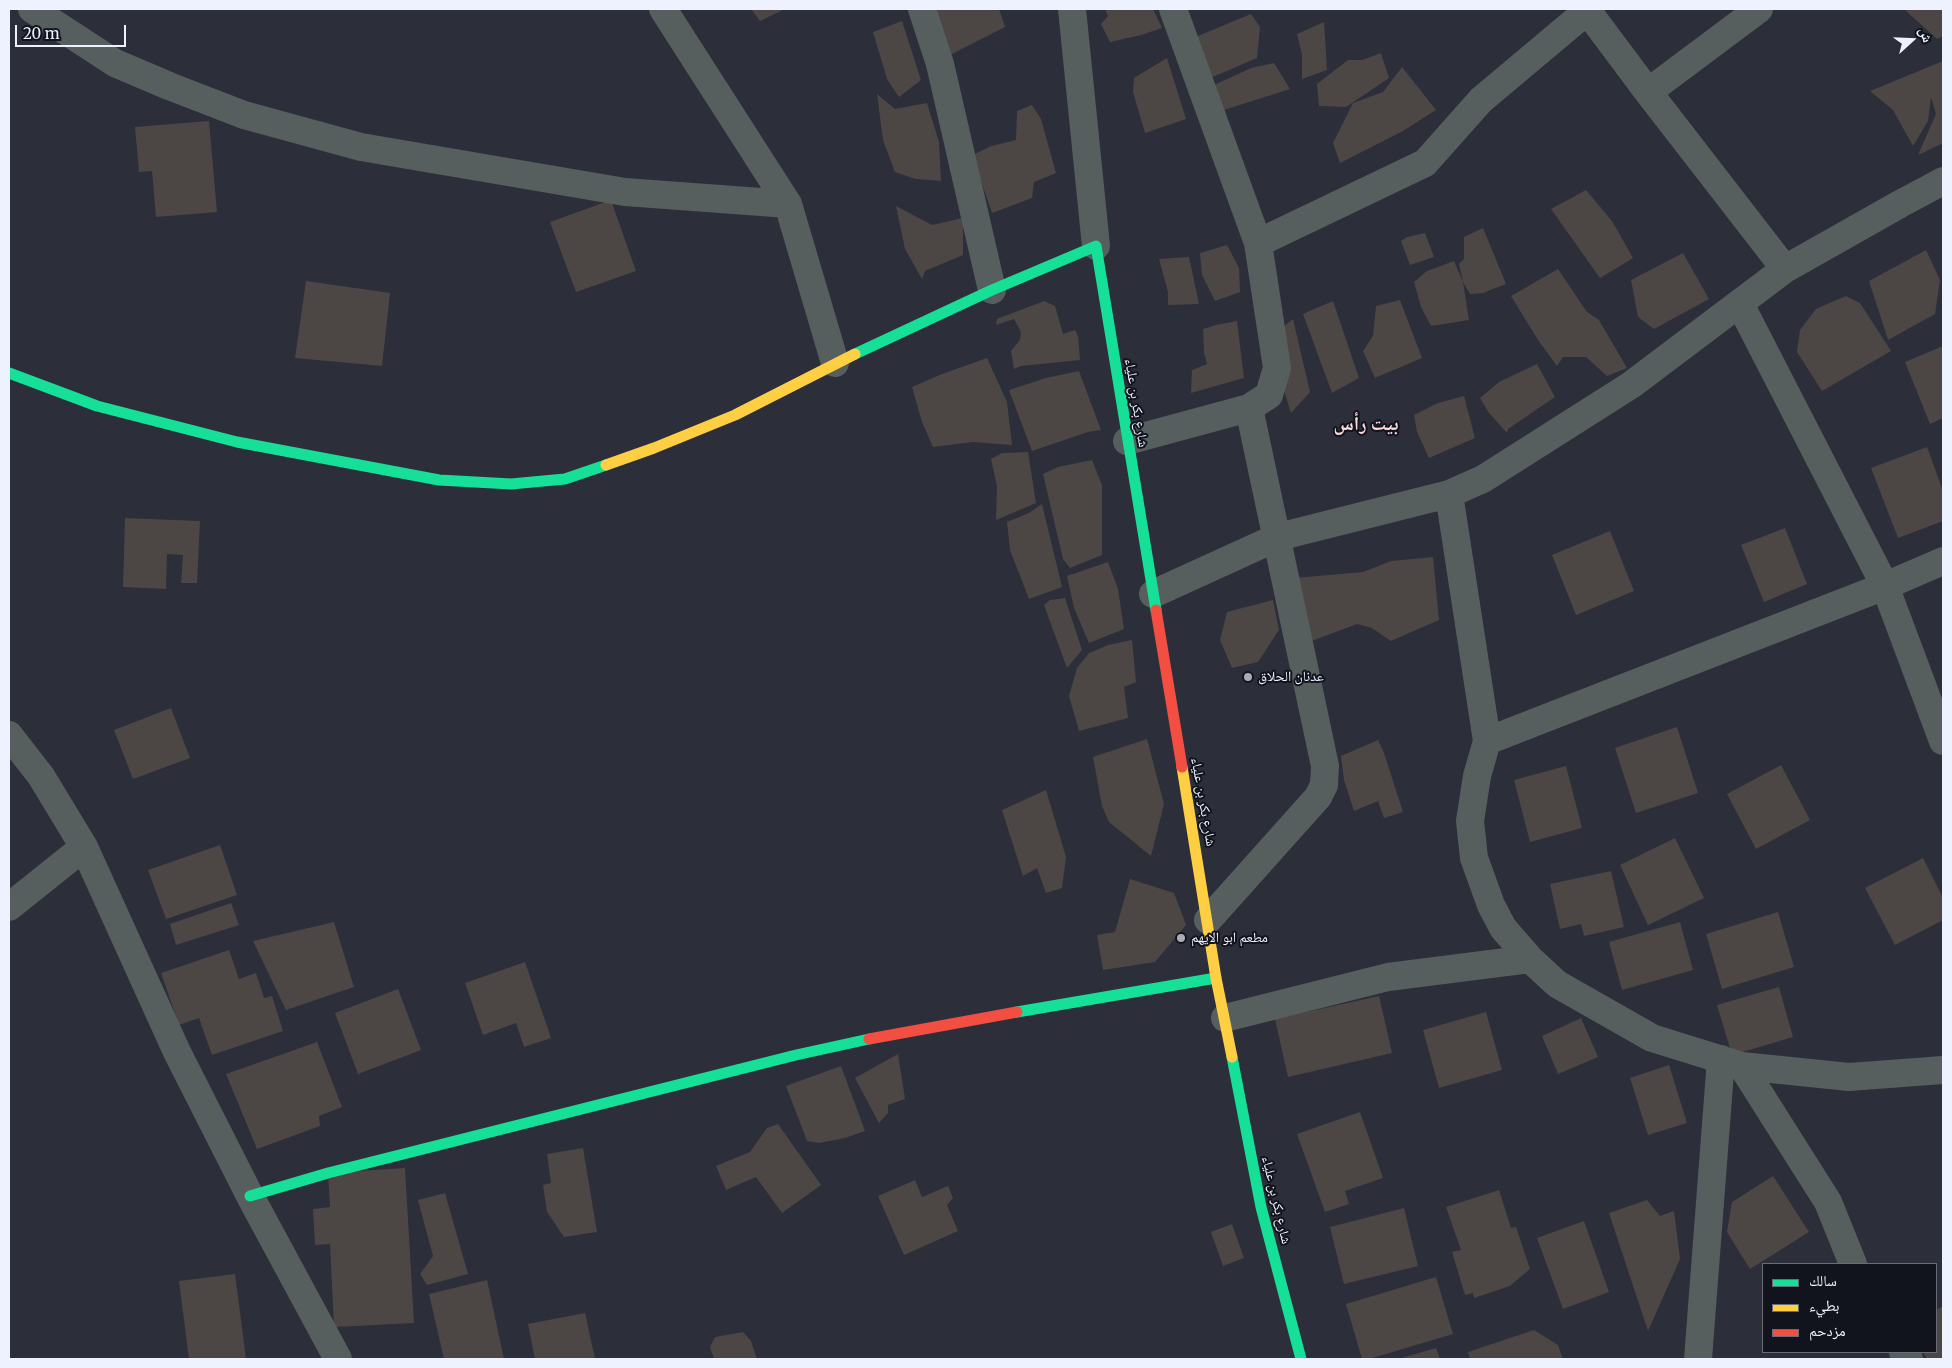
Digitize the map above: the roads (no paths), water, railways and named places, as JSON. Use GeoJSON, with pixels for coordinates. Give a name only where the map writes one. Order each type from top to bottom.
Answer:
{"type":"FeatureCollection","features":[{"type":"Feature","properties":{"kind":"street"},"geometry":{"type":"LineString","coordinates":[[32,9],[115,63],[169,86],[244,115],[361,147],[625,192],[788,204]]}},
{"type":"Feature","properties":{"kind":"street"},"geometry":{"type":"LineString","coordinates":[[663,9],[788,204],[835,362]]}},
{"type":"Feature","properties":{"kind":"street"},"geometry":{"type":"LineString","coordinates":[[922,9],[940,64],[992,290]]}},
{"type":"Feature","properties":{"kind":"street"},"geometry":{"type":"LineString","coordinates":[[9,373],[97,406],[237,442],[439,480],[511,484],[565,479],[654,448],[735,415],[835,362],[992,290],[1096,246],[1072,9]]}},
{"type":"Feature","properties":{"kind":"street"},"geometry":{"type":"LineString","coordinates":[[1127,441],[1249,408],[1269,395],[1277,368],[1258,242],[1173,9]]}},
{"type":"Feature","properties":{"kind":"street"},"geometry":{"type":"LineString","coordinates":[[1648,92],[1759,9]]}},
{"type":"Feature","properties":{"kind":"street"},"geometry":{"type":"LineString","coordinates":[[1258,242],[1425,163],[1481,100],[1587,10],[1785,269]]}},
{"type":"Feature","properties":{"kind":"street"},"geometry":{"type":"LineString","coordinates":[[1153,594],[1278,538],[1448,494],[1483,480],[1623,390],[1785,269],[1943,181]]}},
{"type":"Feature","properties":{"kind":"street","name":"شارع بكر بن علياء"},"geometry":{"type":"LineString","coordinates":[[1096,246],[1216,978],[1261,1207],[1300,1359]]}},
{"type":"Feature","properties":{"kind":"street"},"geometry":{"type":"LineString","coordinates":[[1740,304],[1885,586],[1943,741]]}},
{"type":"Feature","properties":{"kind":"street"},"geometry":{"type":"LineString","coordinates":[[1208,920],[1318,796],[1324,785],[1325,766],[1249,408]]}},
{"type":"Feature","properties":{"kind":"street"},"geometry":{"type":"LineString","coordinates":[[1448,494],[1487,741],[1476,776],[1470,820],[1474,858],[1491,905],[1503,928],[1530,959],[1558,984],[1652,1038],[1731,1063],[1849,1077],[1943,1070]]}},
{"type":"Feature","properties":{"kind":"street"},"geometry":{"type":"LineString","coordinates":[[1487,741],[1885,586],[1943,561]]}},
{"type":"Feature","properties":{"kind":"street"},"geometry":{"type":"LineString","coordinates":[[9,735],[41,776],[84,847],[178,1052],[250,1196],[338,1359]]}},
{"type":"Feature","properties":{"kind":"street"},"geometry":{"type":"LineString","coordinates":[[9,907],[84,847]]}},
{"type":"Feature","properties":{"kind":"street"},"geometry":{"type":"LineString","coordinates":[[1225,1018],[1388,977],[1530,959]]}},
{"type":"Feature","properties":{"kind":"street"},"geometry":{"type":"LineString","coordinates":[[250,1196],[328,1173],[796,1055],[913,1030],[1216,978]]}},
{"type":"Feature","properties":{"kind":"street"},"geometry":{"type":"LineString","coordinates":[[1731,1063],[1828,1202],[1853,1263]]}},
{"type":"Feature","properties":{"kind":"street"},"geometry":{"type":"LineString","coordinates":[[1698,1359],[1731,1063]]}},
{"type":"Feature","properties":{"kind":"place","name":"عدنان الحلاق"},"geometry":{"type":"Point","coordinates":[1248,677]}},
{"type":"Feature","properties":{"kind":"place","name":"مطعم ابو الايهم"},"geometry":{"type":"Point","coordinates":[1181,938]}},
{"type":"Feature","properties":{"kind":"district","name":"بيت رأس"},"geometry":{"type":"Point","coordinates":[1366,425]}}]}
